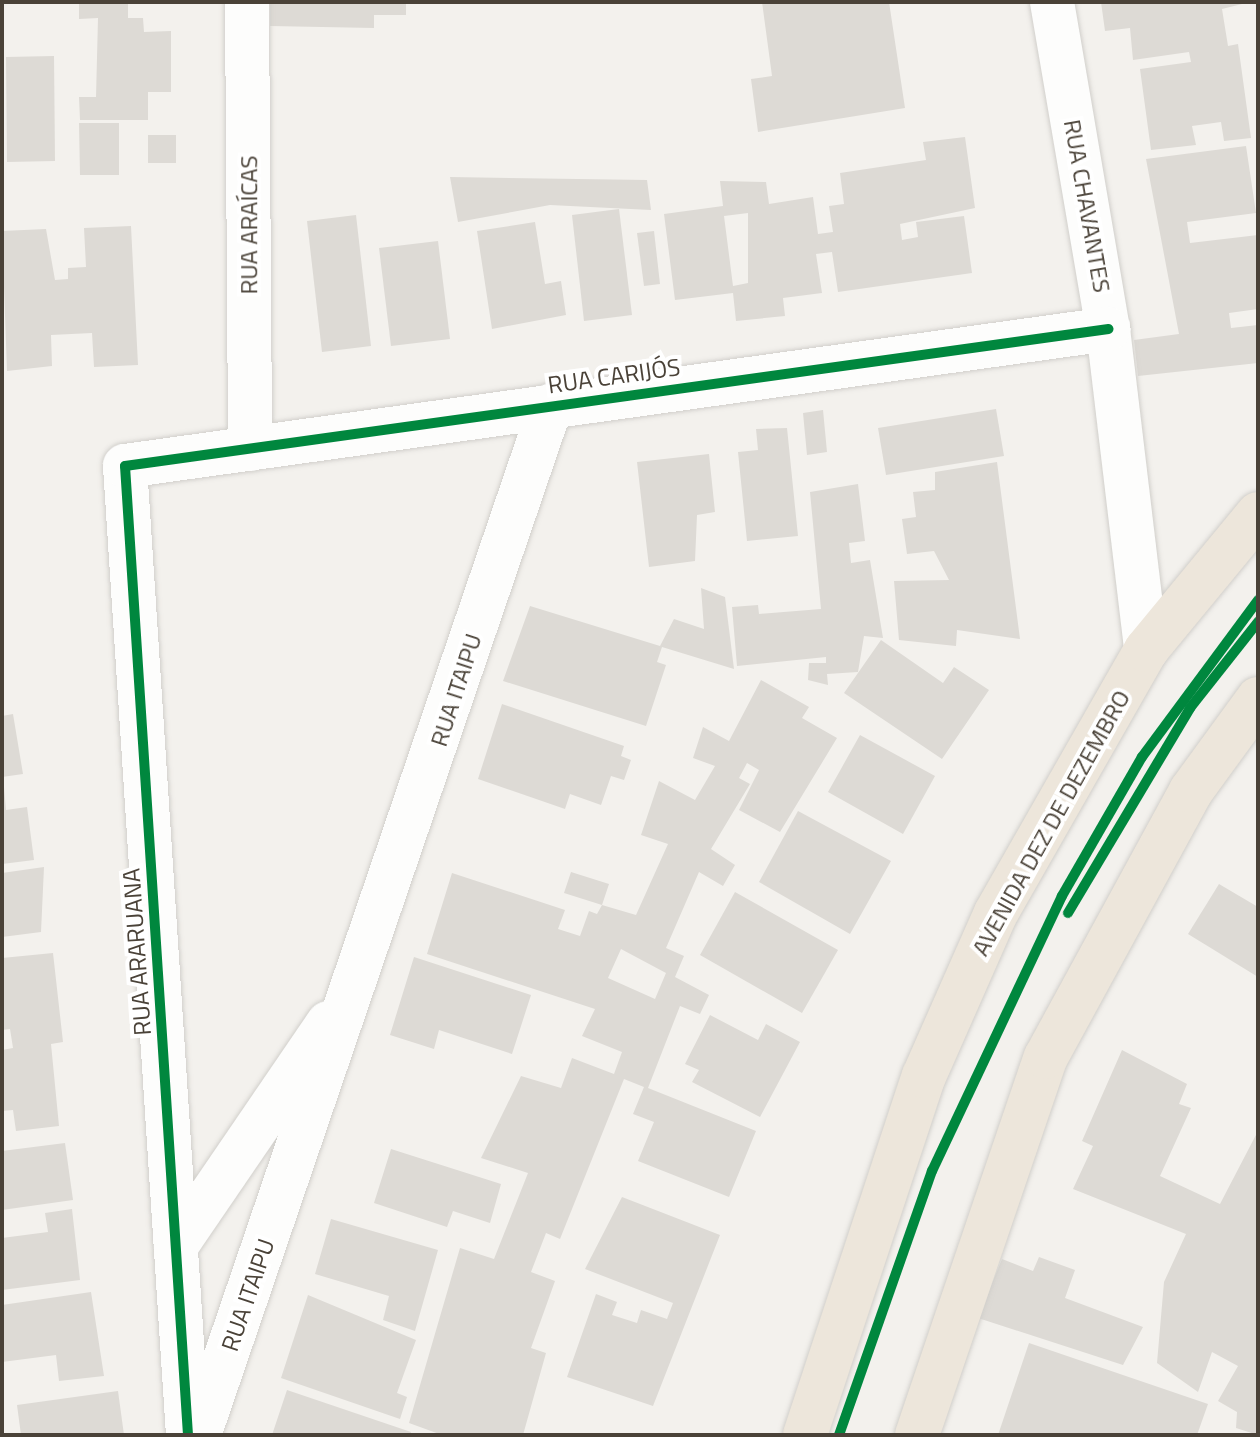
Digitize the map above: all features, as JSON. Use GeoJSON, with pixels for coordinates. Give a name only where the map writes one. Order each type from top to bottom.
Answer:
{"type":"FeatureCollection","features":[{"type":"Feature","properties":{"kind":"highway","name":"AVENIDA DEZ DE DEZEMBRO"},"geometry":{"type":"LineString","coordinates":[[805,1435],[924,1076],[996,913],[1146,650],[1258,514]]}},
{"type":"Feature","properties":{"kind":"highway"},"geometry":{"type":"LineString","coordinates":[[917,1435],[1046,1057],[1191,791],[1258,699]]}},
{"type":"Feature","properties":{"kind":"street","name":"RUA ARAÍCAS"},"geometry":{"type":"LineString","coordinates":[[247,2],[250,449]]}},
{"type":"Feature","properties":{"kind":"street","name":"RUA CHAVANTES"},"geometry":{"type":"LineString","coordinates":[[1052,2],[1108,329],[1146,650]]}},
{"type":"Feature","properties":{"kind":"street","name":"RUA CARIJÓS"},"geometry":{"type":"LineString","coordinates":[[125,466],[1108,329]]}},
{"type":"Feature","properties":{"kind":"street","name":"RUA ITAIPU"},"geometry":{"type":"LineString","coordinates":[[199,1435],[361,975],[551,405]]}},
{"type":"Feature","properties":{"kind":"street","name":"RUA ARARUANA"},"geometry":{"type":"LineString","coordinates":[[125,466],[188,1435]]}},
{"type":"Feature","properties":{"kind":"street","name":"RUA ITAIPU"},"geometry":{"type":"LineString","coordinates":[[176,1246],[361,975]]}},
{"type":"Feature","properties":{"kind":"building"},"geometry":{"type":"Polygon","coordinates":[[[79,2],[128,2],[128,18],[143,18],[144,32],[171,31],[171,92],[148,92],[148,120],[80,120],[79,97],[96,97],[98,18],[79,19],[79,2]]]}},
{"type":"Feature","properties":{"kind":"building"},"geometry":{"type":"Polygon","coordinates":[[[270,2],[406,2],[406,15],[374,15],[374,28],[270,26],[270,2]]]}},
{"type":"Feature","properties":{"kind":"building"},"geometry":{"type":"Polygon","coordinates":[[[762,2],[889,2],[905,108],[758,132],[751,79],[772,76],[762,2]]]}},
{"type":"Feature","properties":{"kind":"building"},"geometry":{"type":"Polygon","coordinates":[[[1101,2],[1250,2],[1222,9],[1228,46],[1238,44],[1251,138],[1224,141],[1221,122],[1192,126],[1196,145],[1151,150],[1140,69],[1191,62],[1189,52],[1133,60],[1130,28],[1105,31],[1101,2]]]}},
{"type":"Feature","properties":{"kind":"building"},"geometry":{"type":"Polygon","coordinates":[[[54,56],[55,161],[7,162],[6,57],[54,56]]]}},
{"type":"Feature","properties":{"kind":"building"},"geometry":{"type":"Polygon","coordinates":[[[79,123],[119,123],[119,175],[80,175],[79,123]]]}},
{"type":"Feature","properties":{"kind":"building"},"geometry":{"type":"Polygon","coordinates":[[[148,135],[176,135],[176,163],[148,163],[148,135]]]}},
{"type":"Feature","properties":{"kind":"building"},"geometry":{"type":"Polygon","coordinates":[[[965,137],[975,208],[900,224],[902,240],[918,237],[916,222],[964,216],[972,273],[838,292],[832,252],[816,254],[822,293],[783,298],[785,316],[736,321],[733,293],[675,300],[664,214],[723,206],[720,181],[766,182],[769,204],[813,197],[818,234],[833,232],[829,206],[844,204],[840,173],[926,160],[923,142],[965,137]],[[748,213],[724,216],[733,286],[748,283],[748,213]]]}},
{"type":"Feature","properties":{"kind":"building"},"geometry":{"type":"Polygon","coordinates":[[[1246,146],[1256,213],[1187,222],[1190,243],[1258,235],[1258,309],[1229,313],[1231,328],[1258,325],[1258,363],[1138,376],[1134,340],[1179,334],[1146,159],[1246,146]]]}},
{"type":"Feature","properties":{"kind":"building"},"geometry":{"type":"Polygon","coordinates":[[[450,177],[647,180],[651,210],[550,205],[458,222],[450,177]]]}},
{"type":"Feature","properties":{"kind":"building"},"geometry":{"type":"Polygon","coordinates":[[[619,209],[632,315],[584,321],[572,215],[619,209]]]}},
{"type":"Feature","properties":{"kind":"building"},"geometry":{"type":"Polygon","coordinates":[[[356,215],[371,346],[322,352],[307,221],[356,215]]]}},
{"type":"Feature","properties":{"kind":"building"},"geometry":{"type":"Polygon","coordinates":[[[535,222],[545,284],[561,281],[566,315],[492,329],[477,231],[535,222]]]}},
{"type":"Feature","properties":{"kind":"building"},"geometry":{"type":"Polygon","coordinates":[[[131,226],[138,365],[94,367],[92,333],[51,335],[52,366],[7,371],[2,231],[46,229],[55,280],[68,279],[68,268],[86,267],[84,228],[131,226]]]}},
{"type":"Feature","properties":{"kind":"building"},"geometry":{"type":"Polygon","coordinates":[[[654,231],[660,284],[644,286],[637,233],[654,231]]]}},
{"type":"Feature","properties":{"kind":"building"},"geometry":{"type":"Polygon","coordinates":[[[438,241],[450,339],[391,346],[379,248],[438,241]]]}},
{"type":"Feature","properties":{"kind":"building"},"geometry":{"type":"Polygon","coordinates":[[[996,409],[1004,456],[886,475],[878,428],[996,409]]]}},
{"type":"Feature","properties":{"kind":"building"},"geometry":{"type":"Polygon","coordinates":[[[823,410],[827,452],[807,455],[803,413],[823,410]]]}},
{"type":"Feature","properties":{"kind":"building"},"geometry":{"type":"Polygon","coordinates":[[[787,428],[798,536],[747,541],[738,452],[758,450],[756,429],[787,428]]]}},
{"type":"Feature","properties":{"kind":"building"},"geometry":{"type":"Polygon","coordinates":[[[709,454],[715,512],[697,515],[695,561],[649,567],[637,462],[709,454]]]}},
{"type":"Feature","properties":{"kind":"building"},"geometry":{"type":"Polygon","coordinates":[[[997,462],[1020,639],[957,630],[956,646],[899,640],[894,581],[949,580],[934,551],[907,554],[902,519],[916,517],[913,492],[935,490],[935,472],[997,462]]]}},
{"type":"Feature","properties":{"kind":"building"},"geometry":{"type":"Polygon","coordinates":[[[858,484],[865,541],[849,543],[851,563],[870,560],[883,638],[864,636],[858,672],[827,674],[828,685],[808,680],[809,663],[826,663],[826,657],[737,666],[732,607],[758,605],[759,614],[821,609],[810,492],[858,484]]]}},
{"type":"Feature","properties":{"kind":"building"},"geometry":{"type":"Polygon","coordinates":[[[701,588],[725,597],[734,669],[662,647],[657,662],[666,665],[646,726],[503,681],[530,606],[660,646],[674,619],[704,629],[701,588]]]}},
{"type":"Feature","properties":{"kind":"building"},"geometry":{"type":"Polygon","coordinates":[[[881,640],[943,683],[954,667],[989,690],[942,759],[844,693],[881,640]]]}},
{"type":"Feature","properties":{"kind":"building"},"geometry":{"type":"Polygon","coordinates":[[[761,680],[809,707],[802,718],[837,738],[780,832],[739,810],[759,770],[747,763],[739,778],[750,784],[711,849],[735,865],[723,886],[699,872],[666,948],[684,956],[675,977],[709,995],[700,1014],[680,1006],[648,1088],[756,1131],[729,1197],[638,1161],[654,1122],[633,1114],[644,1087],[624,1079],[560,1239],[546,1233],[531,1272],[555,1281],[531,1348],[546,1353],[523,1435],[442,1435],[409,1423],[460,1248],[494,1259],[528,1173],[481,1158],[521,1076],[561,1088],[572,1058],[614,1074],[622,1052],[582,1036],[595,1009],[427,954],[452,873],[565,910],[558,929],[580,936],[589,911],[597,914],[602,905],[636,915],[668,844],[641,835],[659,781],[695,800],[715,766],[693,758],[703,727],[729,741],[761,680]],[[621,949],[608,978],[655,999],[666,973],[621,949]]]}},
{"type":"Feature","properties":{"kind":"building"},"geometry":{"type":"Polygon","coordinates":[[[502,704],[624,746],[621,756],[631,760],[624,780],[611,776],[601,805],[570,794],[565,809],[478,779],[502,704]]]}},
{"type":"Feature","properties":{"kind":"building"},"geometry":{"type":"Polygon","coordinates":[[[13,714],[23,774],[2,777],[2,716],[13,714]]]}},
{"type":"Feature","properties":{"kind":"building"},"geometry":{"type":"Polygon","coordinates":[[[860,735],[935,776],[903,834],[828,792],[860,735]]]}},
{"type":"Feature","properties":{"kind":"building"},"geometry":{"type":"Polygon","coordinates":[[[4,787],[6,810],[27,807],[34,860],[2,864],[4,787]]]}},
{"type":"Feature","properties":{"kind":"building"},"geometry":{"type":"Polygon","coordinates":[[[798,811],[891,861],[850,934],[759,882],[798,811]]]}},
{"type":"Feature","properties":{"kind":"building"},"geometry":{"type":"Polygon","coordinates":[[[44,867],[41,932],[2,937],[2,873],[44,867]]]}},
{"type":"Feature","properties":{"kind":"building"},"geometry":{"type":"Polygon","coordinates":[[[571,872],[609,884],[602,905],[564,893],[571,872]]]}},
{"type":"Feature","properties":{"kind":"building"},"geometry":{"type":"Polygon","coordinates":[[[1219,884],[1258,907],[1258,977],[1188,934],[1219,884]]]}},
{"type":"Feature","properties":{"kind":"building"},"geometry":{"type":"Polygon","coordinates":[[[735,892],[838,950],[802,1013],[700,955],[735,892]]]}},
{"type":"Feature","properties":{"kind":"building"},"geometry":{"type":"Polygon","coordinates":[[[53,953],[63,1042],[51,1044],[59,1126],[16,1131],[13,1110],[2,1111],[2,1050],[13,1048],[10,1029],[2,1030],[2,958],[53,953]]]}},
{"type":"Feature","properties":{"kind":"building"},"geometry":{"type":"Polygon","coordinates":[[[414,957],[531,995],[512,1054],[439,1030],[434,1049],[390,1035],[414,957]]]}},
{"type":"Feature","properties":{"kind":"building"},"geometry":{"type":"Polygon","coordinates":[[[710,1015],[758,1040],[766,1024],[800,1042],[760,1117],[692,1082],[699,1070],[685,1064],[710,1015]]]}},
{"type":"Feature","properties":{"kind":"building"},"geometry":{"type":"Polygon","coordinates":[[[1122,1050],[1187,1084],[1179,1104],[1191,1108],[1160,1176],[1220,1204],[1258,1131],[1258,1435],[1236,1428],[1237,1412],[1218,1401],[1238,1366],[1212,1352],[1198,1392],[1157,1363],[1164,1282],[1186,1234],[1073,1189],[1093,1146],[1082,1141],[1122,1050]]]}},
{"type":"Feature","properties":{"kind":"building"},"geometry":{"type":"Polygon","coordinates":[[[65,1143],[73,1200],[2,1210],[2,1151],[65,1143]]]}},
{"type":"Feature","properties":{"kind":"building"},"geometry":{"type":"Polygon","coordinates":[[[391,1149],[501,1184],[490,1223],[453,1211],[447,1227],[374,1203],[391,1149]]]}},
{"type":"Feature","properties":{"kind":"building"},"geometry":{"type":"Polygon","coordinates":[[[622,1197],[720,1235],[653,1406],[567,1377],[596,1294],[617,1302],[612,1315],[637,1323],[641,1310],[667,1319],[673,1303],[585,1269],[622,1197]]]}},
{"type":"Feature","properties":{"kind":"building"},"geometry":{"type":"Polygon","coordinates":[[[72,1209],[80,1280],[2,1290],[2,1238],[48,1232],[45,1213],[72,1209]]]}},
{"type":"Feature","properties":{"kind":"building"},"geometry":{"type":"Polygon","coordinates":[[[331,1219],[438,1250],[415,1331],[383,1320],[389,1296],[315,1274],[331,1219]]]}},
{"type":"Feature","properties":{"kind":"building"},"geometry":{"type":"Polygon","coordinates":[[[1039,1257],[1075,1270],[1065,1298],[1143,1327],[1123,1365],[978,1318],[1002,1259],[1033,1271],[1039,1257]]]}},
{"type":"Feature","properties":{"kind":"building"},"geometry":{"type":"Polygon","coordinates":[[[91,1292],[104,1376],[59,1381],[56,1355],[2,1362],[2,1305],[91,1292]]]}},
{"type":"Feature","properties":{"kind":"building"},"geometry":{"type":"Polygon","coordinates":[[[308,1295],[416,1340],[397,1393],[407,1397],[400,1419],[281,1378],[308,1295]]]}},
{"type":"Feature","properties":{"kind":"building"},"geometry":{"type":"Polygon","coordinates":[[[1029,1343],[1208,1404],[1197,1435],[998,1435],[1029,1343]]]}},
{"type":"Feature","properties":{"kind":"building"},"geometry":{"type":"Polygon","coordinates":[[[287,1390],[411,1432],[410,1435],[272,1435],[287,1390]]]}},
{"type":"Feature","properties":{"kind":"building"},"geometry":{"type":"Polygon","coordinates":[[[118,1391],[124,1435],[21,1435],[17,1405],[118,1391]]]}},
{"type":"Feature","properties":{"kind":"cycle path"},"geometry":{"type":"LineString","coordinates":[[188,1435],[125,466],[1108,329]]}},
{"type":"Feature","properties":{"kind":"cycle path"},"geometry":{"type":"LineString","coordinates":[[839,1435],[932,1171],[1062,896],[1142,757],[1258,600]]}},
{"type":"Feature","properties":{"kind":"cycle path"},"geometry":{"type":"LineString","coordinates":[[1068,913],[1190,708],[1258,622]]}}]}
